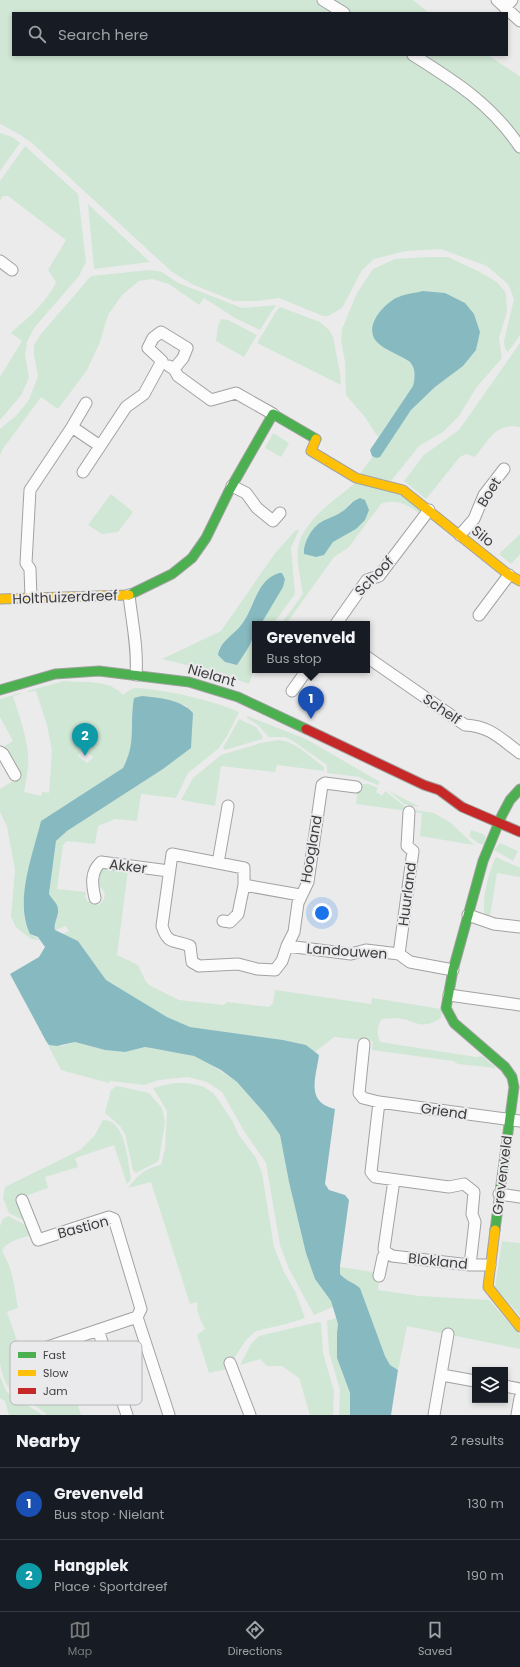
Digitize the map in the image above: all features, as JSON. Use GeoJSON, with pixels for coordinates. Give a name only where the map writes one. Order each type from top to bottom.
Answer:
{"type":"FeatureCollection","features":[{"type":"Feature","properties":{"kind":"street"},"geometry":{"type":"LineString","coordinates":[[323,0],[342,12]]}},
{"type":"Feature","properties":{"kind":"street"},"geometry":{"type":"LineString","coordinates":[[505,3],[520,21]]}},
{"type":"Feature","properties":{"kind":"street"},"geometry":{"type":"LineString","coordinates":[[415,56],[474,95],[507,127],[520,147]]}},
{"type":"Feature","properties":{"kind":"street"},"geometry":{"type":"LineString","coordinates":[[0,261],[12,270]]}},
{"type":"Feature","properties":{"kind":"street"},"geometry":{"type":"LineString","coordinates":[[174,369],[183,358],[187,348],[161,332],[153,338],[148,348],[162,361],[174,369],[178,376],[211,400],[236,393],[316,439],[311,451],[363,481],[394,486],[403,490],[429,510]]}},
{"type":"Feature","properties":{"kind":"street"},"geometry":{"type":"LineString","coordinates":[[83,472],[126,407],[144,394],[162,361]]}},
{"type":"Feature","properties":{"kind":"street"},"geometry":{"type":"LineString","coordinates":[[31,598],[30,569],[26,564],[30,490],[72,427],[86,403]]}},
{"type":"Feature","properties":{"kind":"street","name":"Holthuizerdreef"},"geometry":{"type":"LineString","coordinates":[[0,599],[129,595],[177,570],[191,559],[203,542],[232,486],[273,414]]}},
{"type":"Feature","properties":{"kind":"street"},"geometry":{"type":"LineString","coordinates":[[72,427],[100,446]]}},
{"type":"Feature","properties":{"kind":"street","name":"Boet"},"geometry":{"type":"LineString","coordinates":[[460,535],[474,519],[484,495],[504,469]]}},
{"type":"Feature","properties":{"kind":"street"},"geometry":{"type":"LineString","coordinates":[[232,486],[246,493],[257,508],[272,521],[280,513]]}},
{"type":"Feature","properties":{"kind":"street","name":"Silo"},"geometry":{"type":"LineString","coordinates":[[429,510],[509,575],[520,581]]}},
{"type":"Feature","properties":{"kind":"street","name":"Schoof"},"geometry":{"type":"LineString","coordinates":[[338,621],[367,580],[379,576],[429,510]]}},
{"type":"Feature","properties":{"kind":"street"},"geometry":{"type":"LineString","coordinates":[[479,615],[509,575]]}},
{"type":"Feature","properties":{"kind":"street","name":"Holthuizerdreef"},"geometry":{"type":"LineString","coordinates":[[129,595],[136,643],[136,675]]}},
{"type":"Feature","properties":{"kind":"street","name":"Schelf"},"geometry":{"type":"LineString","coordinates":[[370,659],[465,725],[476,725],[488,729],[520,753]]}},
{"type":"Feature","properties":{"kind":"street","name":"Nielant"},"geometry":{"type":"LineString","coordinates":[[0,690],[55,674],[99,671],[189,682],[230,694],[424,785],[444,804],[458,814],[497,827],[520,832]]}},
{"type":"Feature","properties":{"kind":"street"},"geometry":{"type":"LineString","coordinates":[[292,691],[305,673]]}},
{"type":"Feature","properties":{"kind":"street"},"geometry":{"type":"LineString","coordinates":[[0,752],[3,754],[15,776]]}},
{"type":"Feature","properties":{"kind":"street","name":"Hoogland"},"geometry":{"type":"LineString","coordinates":[[287,946],[294,932],[300,895],[308,882],[322,784],[325,783],[356,787]]}},
{"type":"Feature","properties":{"kind":"street"},"geometry":{"type":"LineString","coordinates":[[497,827],[510,800],[520,789]]}},
{"type":"Feature","properties":{"kind":"street"},"geometry":{"type":"LineString","coordinates":[[223,921],[230,922],[238,914],[244,885],[244,868],[218,863],[228,806]]}},
{"type":"Feature","properties":{"kind":"street","name":"Huurland"},"geometry":{"type":"LineString","coordinates":[[399,954],[413,851],[407,846],[410,812]]}},
{"type":"Feature","properties":{"kind":"street","name":"Nielant"},"geometry":{"type":"LineString","coordinates":[[497,827],[520,841]]}},
{"type":"Feature","properties":{"kind":"street","name":"Grevenveld"},"geometry":{"type":"LineString","coordinates":[[497,827],[477,879],[453,970],[446,1008],[454,1023],[505,1068],[512,1077],[514,1087],[515,1120],[499,1194],[488,1287],[520,1327]]}},
{"type":"Feature","properties":{"kind":"street","name":"Landouwen"},"geometry":{"type":"LineString","coordinates":[[218,863],[172,854],[162,926],[165,935],[170,941],[190,946],[192,962],[199,966],[238,964],[257,969],[275,970],[282,961],[287,946],[351,954],[366,950],[399,954],[410,962],[453,970]]}},
{"type":"Feature","properties":{"kind":"street","name":"Akker"},"geometry":{"type":"LineString","coordinates":[[95,898],[92,883],[95,868],[101,862],[169,871]]}},
{"type":"Feature","properties":{"kind":"street"},"geometry":{"type":"LineString","coordinates":[[244,885],[300,895]]}},
{"type":"Feature","properties":{"kind":"street"},"geometry":{"type":"LineString","coordinates":[[468,915],[494,924],[520,927]]}},
{"type":"Feature","properties":{"kind":"street"},"geometry":{"type":"LineString","coordinates":[[449,995],[520,1005]]}},
{"type":"Feature","properties":{"kind":"street","name":"Griend"},"geometry":{"type":"LineString","coordinates":[[364,1044],[359,1093],[363,1098],[379,1102],[515,1120]]}},
{"type":"Feature","properties":{"kind":"street"},"geometry":{"type":"LineString","coordinates":[[379,1102],[371,1172],[375,1177],[394,1180],[449,1187],[464,1184],[474,1192],[472,1214],[475,1222],[470,1265]]}},
{"type":"Feature","properties":{"kind":"street"},"geometry":{"type":"LineString","coordinates":[[379,1276],[383,1257],[386,1252],[384,1249],[394,1180]]}},
{"type":"Feature","properties":{"kind":"street"},"geometry":{"type":"LineString","coordinates":[[499,1194],[520,1197]]}},
{"type":"Feature","properties":{"kind":"street","name":"Bastion"},"geometry":{"type":"LineString","coordinates":[[22,1200],[38,1240],[109,1217],[114,1219],[141,1309],[137,1318]]}},
{"type":"Feature","properties":{"kind":"street","name":"Blokland"},"geometry":{"type":"LineString","coordinates":[[386,1252],[392,1256],[470,1265],[490,1265]]}},
{"type":"Feature","properties":{"kind":"street"},"geometry":{"type":"LineString","coordinates":[[65,1341],[137,1318],[169,1415]]}},
{"type":"Feature","properties":{"kind":"street"},"geometry":{"type":"LineString","coordinates":[[98,1330],[102,1341]]}},
{"type":"Feature","properties":{"kind":"street"},"geometry":{"type":"LineString","coordinates":[[434,1415],[448,1334]]}},
{"type":"Feature","properties":{"kind":"street"},"geometry":{"type":"LineString","coordinates":[[230,1363],[250,1415]]}},
{"type":"Feature","properties":{"kind":"street"},"geometry":{"type":"LineString","coordinates":[[442,1375],[472,1380]]}},
{"type":"Feature","properties":{"kind":"street"},"geometry":{"type":"LineString","coordinates":[[508,1386],[520,1388]]}},
{"type":"Feature","properties":{"kind":"street"},"geometry":{"type":"LineString","coordinates":[[517,1415],[520,1398]]}},
{"type":"Feature","properties":{"kind":"street"},"geometry":{"type":"LineString","coordinates":[[124,1405],[127,1415]]}},
{"type":"Feature","properties":{"kind":"green space"},"geometry":{"type":"Polygon","coordinates":[[[0,0],[315,0],[334,12],[12,12],[12,56],[406,56],[474,101],[520,152],[520,335],[508,352],[505,349],[504,341],[514,299],[508,284],[487,266],[441,249],[406,251],[374,259],[362,270],[342,308],[328,316],[323,316],[279,298],[258,301],[234,301],[194,285],[172,272],[32,143],[0,124],[0,0]]]}},
{"type":"Feature","properties":{"kind":"green space"},"geometry":{"type":"Polygon","coordinates":[[[328,0],[413,0],[428,12],[346,12],[328,0]]]}},
{"type":"Feature","properties":{"kind":"green space"},"geometry":{"type":"Polygon","coordinates":[[[419,56],[490,56],[518,75],[520,77],[520,143],[419,56]]]}},
{"type":"Feature","properties":{"kind":"green space"},"geometry":{"type":"Polygon","coordinates":[[[0,133],[12,137],[20,143],[0,171],[0,133]]]}},
{"type":"Feature","properties":{"kind":"green space"},"geometry":{"type":"Polygon","coordinates":[[[25,146],[78,194],[86,262],[79,276],[34,328],[27,342],[25,355],[29,377],[22,394],[0,420],[0,377],[22,341],[11,333],[42,304],[52,290],[56,282],[48,270],[66,240],[8,196],[3,196],[0,201],[0,181],[25,146]]]}},
{"type":"Feature","properties":{"kind":"green space"},"geometry":{"type":"Polygon","coordinates":[[[88,204],[150,262],[94,269],[88,204]]]}},
{"type":"Feature","properties":{"kind":"green space"},"geometry":{"type":"Polygon","coordinates":[[[448,257],[478,271],[497,282],[506,293],[507,312],[499,338],[502,358],[476,388],[459,416],[443,432],[419,446],[391,481],[360,474],[373,456],[376,458],[380,456],[411,410],[435,387],[463,366],[476,350],[480,332],[474,314],[445,293],[423,291],[397,298],[386,350],[400,355],[412,364],[415,376],[413,386],[378,437],[365,417],[346,395],[345,362],[341,340],[342,329],[357,293],[373,269],[395,259],[448,257]]]}},
{"type":"Feature","properties":{"kind":"green space"},"geometry":{"type":"Polygon","coordinates":[[[150,270],[162,272],[178,283],[242,308],[276,305],[260,330],[235,318],[204,298],[199,305],[169,284],[152,279],[139,281],[122,295],[108,315],[100,342],[87,370],[58,409],[41,397],[2,450],[0,456],[0,429],[16,416],[29,400],[38,376],[34,355],[34,345],[41,334],[91,276],[150,270]]]}},
{"type":"Feature","properties":{"kind":"green space"},"geometry":{"type":"Polygon","coordinates":[[[280,307],[320,322],[329,330],[333,337],[341,385],[257,343],[280,307]]]}},
{"type":"Feature","properties":{"kind":"green space"},"geometry":{"type":"Polygon","coordinates":[[[221,319],[228,320],[257,335],[244,357],[216,341],[218,326],[221,319]]]}},
{"type":"Feature","properties":{"kind":"green space"},"geometry":{"type":"Polygon","coordinates":[[[520,343],[520,427],[505,427],[493,434],[475,457],[466,454],[460,457],[426,499],[404,481],[424,455],[459,430],[520,343]]]}},
{"type":"Feature","properties":{"kind":"green space"},"geometry":{"type":"Polygon","coordinates":[[[273,433],[289,443],[281,457],[265,448],[273,433]]]}},
{"type":"Feature","properties":{"kind":"green space"},"geometry":{"type":"Polygon","coordinates":[[[355,483],[398,491],[423,511],[420,514],[407,505],[397,502],[386,502],[381,504],[348,548],[334,557],[288,621],[283,621],[303,594],[298,559],[298,548],[301,538],[313,520],[329,504],[355,483]],[[352,501],[344,511],[316,526],[305,554],[320,556],[333,542],[356,529],[352,501]]]}},
{"type":"Feature","properties":{"kind":"green space"},"geometry":{"type":"Polygon","coordinates":[[[111,494],[133,512],[118,532],[102,534],[88,525],[111,494]]]}},
{"type":"Feature","properties":{"kind":"green space"},"geometry":{"type":"Polygon","coordinates":[[[296,530],[299,530],[291,548],[295,594],[275,621],[263,621],[285,579],[282,573],[260,588],[243,624],[219,648],[218,655],[225,662],[237,665],[252,640],[252,673],[253,673],[249,684],[219,673],[162,659],[221,631],[276,552],[296,530]]]}},
{"type":"Feature","properties":{"kind":"green space"},"geometry":{"type":"Polygon","coordinates":[[[520,534],[520,554],[511,564],[499,554],[520,534]]]}},
{"type":"Feature","properties":{"kind":"green space"},"geometry":{"type":"Polygon","coordinates":[[[64,681],[95,683],[111,686],[123,695],[134,688],[150,689],[198,698],[239,712],[227,736],[218,749],[188,773],[176,798],[141,794],[137,821],[115,819],[98,826],[95,844],[67,841],[63,845],[57,889],[86,892],[85,897],[87,901],[99,905],[104,899],[104,891],[96,884],[100,867],[128,870],[117,955],[138,965],[149,985],[179,1000],[224,1005],[227,1002],[269,1007],[273,1003],[275,990],[371,1004],[372,998],[442,1009],[441,1018],[427,1024],[417,1024],[395,1018],[382,1019],[378,1030],[380,1042],[476,1057],[482,1056],[496,1068],[458,1064],[453,1061],[372,1050],[373,1041],[334,1037],[315,1052],[306,1045],[283,1040],[190,1027],[167,1017],[106,980],[78,941],[63,934],[69,931],[66,926],[55,930],[58,908],[49,895],[56,841],[67,831],[163,769],[190,748],[187,706],[173,701],[142,696],[132,709],[133,738],[130,755],[123,768],[41,821],[27,878],[24,908],[25,921],[29,932],[41,940],[31,939],[16,927],[11,917],[15,870],[7,827],[0,812],[0,789],[21,776],[5,746],[13,741],[0,717],[0,699],[20,693],[21,694],[13,696],[24,732],[27,749],[28,767],[24,792],[41,796],[42,792],[49,793],[52,751],[47,725],[36,691],[28,691],[64,681]],[[83,749],[78,756],[87,763],[93,757],[83,749]]]}},
{"type":"Feature","properties":{"kind":"green space"},"geometry":{"type":"Polygon","coordinates":[[[247,716],[306,739],[380,782],[378,785],[360,777],[327,773],[327,765],[285,737],[269,737],[258,725],[247,718],[247,716]]]}},
{"type":"Feature","properties":{"kind":"green space"},"geometry":{"type":"Polygon","coordinates":[[[239,719],[256,727],[263,737],[262,739],[225,750],[223,748],[239,719]]]}},
{"type":"Feature","properties":{"kind":"green space"},"geometry":{"type":"Polygon","coordinates":[[[278,740],[297,746],[324,767],[324,771],[277,765],[275,772],[221,766],[215,806],[181,800],[193,778],[221,755],[261,743],[278,740]]]}},
{"type":"Feature","properties":{"kind":"green space"},"geometry":{"type":"Polygon","coordinates":[[[363,784],[368,784],[378,788],[376,792],[382,796],[385,791],[408,809],[434,813],[451,823],[474,845],[420,836],[422,813],[356,804],[358,788],[361,788],[363,784]]]}},
{"type":"Feature","properties":{"kind":"green space"},"geometry":{"type":"Polygon","coordinates":[[[389,791],[418,806],[419,807],[404,804],[389,791]]]}},
{"type":"Feature","properties":{"kind":"green space"},"geometry":{"type":"Polygon","coordinates":[[[471,830],[483,834],[486,837],[484,845],[478,843],[469,836],[471,830]]]}},
{"type":"Feature","properties":{"kind":"green space"},"geometry":{"type":"Polygon","coordinates":[[[500,843],[518,851],[513,861],[494,850],[500,843]]]}},
{"type":"Feature","properties":{"kind":"green space"},"geometry":{"type":"Polygon","coordinates":[[[496,857],[520,868],[520,877],[497,873],[490,916],[485,915],[484,902],[488,878],[496,857]]]}},
{"type":"Feature","properties":{"kind":"green space"},"geometry":{"type":"Polygon","coordinates":[[[46,1041],[49,1045],[63,1046],[75,1042],[105,1050],[125,1052],[145,1047],[176,1052],[194,1056],[207,1062],[237,1082],[266,1115],[280,1135],[289,1182],[315,1279],[331,1301],[333,1307],[314,1315],[289,1269],[280,1245],[266,1163],[244,1131],[222,1092],[207,1082],[188,1077],[159,1080],[144,1085],[110,1081],[109,1083],[61,1070],[46,1041]]]}},
{"type":"Feature","properties":{"kind":"green space"},"geometry":{"type":"Polygon","coordinates":[[[174,1083],[197,1085],[204,1087],[214,1094],[232,1120],[239,1135],[256,1158],[262,1173],[274,1247],[284,1272],[295,1291],[305,1318],[256,1331],[246,1340],[227,1369],[209,1373],[197,1335],[205,1329],[198,1312],[198,1302],[190,1304],[151,1182],[128,1188],[142,1173],[150,1168],[161,1165],[165,1149],[167,1111],[153,1088],[174,1083]]]}},
{"type":"Feature","properties":{"kind":"green space"},"geometry":{"type":"Polygon","coordinates":[[[117,1086],[149,1093],[162,1108],[165,1122],[159,1159],[157,1162],[136,1173],[133,1170],[125,1134],[120,1126],[105,1113],[111,1090],[117,1086]]]}},
{"type":"Feature","properties":{"kind":"green space"},"geometry":{"type":"Polygon","coordinates":[[[103,1120],[111,1122],[117,1127],[121,1134],[127,1153],[131,1179],[127,1184],[114,1145],[75,1158],[78,1167],[45,1177],[48,1188],[17,1199],[23,1220],[9,1213],[3,1198],[5,1187],[80,1150],[95,1135],[103,1120]]]}},
{"type":"Feature","properties":{"kind":"green space"},"geometry":{"type":"Polygon","coordinates":[[[8,1216],[29,1227],[32,1235],[11,1242],[2,1251],[11,1272],[18,1308],[7,1312],[17,1341],[10,1341],[10,1389],[3,1376],[0,1363],[0,1226],[3,1219],[8,1216]]]}},
{"type":"Feature","properties":{"kind":"green space"},"geometry":{"type":"Polygon","coordinates":[[[502,1241],[520,1243],[520,1316],[495,1287],[502,1241]]]}},
{"type":"Feature","properties":{"kind":"green space"},"geometry":{"type":"Polygon","coordinates":[[[340,1267],[380,1273],[378,1290],[419,1296],[489,1300],[520,1335],[520,1349],[407,1326],[398,1370],[390,1365],[385,1356],[360,1288],[340,1274],[340,1267]]]}},
{"type":"Feature","properties":{"kind":"green space"},"geometry":{"type":"Polygon","coordinates":[[[336,1318],[338,1324],[337,1358],[350,1393],[350,1415],[339,1415],[340,1390],[329,1352],[327,1321],[336,1318]]]}},
{"type":"Feature","properties":{"kind":"green space"},"geometry":{"type":"Polygon","coordinates":[[[318,1322],[321,1323],[323,1353],[334,1391],[333,1415],[310,1415],[299,1378],[282,1366],[267,1366],[260,1359],[240,1365],[251,1344],[259,1336],[318,1322]]]}},
{"type":"Feature","properties":{"kind":"green space"},"geometry":{"type":"Polygon","coordinates":[[[0,1376],[6,1391],[10,1395],[10,1405],[27,1405],[43,1415],[9,1415],[5,1401],[0,1398],[0,1376]]]}},
{"type":"Feature","properties":{"kind":"green space"},"geometry":{"type":"Polygon","coordinates":[[[33,1405],[78,1405],[81,1415],[47,1415],[33,1405]]]}},
{"type":"Feature","properties":{"kind":"water"},"geometry":{"type":"Polygon","coordinates":[[[423,291],[445,293],[465,303],[474,314],[480,332],[476,350],[463,366],[435,387],[411,410],[380,457],[376,458],[372,456],[370,450],[413,386],[414,374],[410,362],[376,341],[372,329],[377,316],[391,301],[402,296],[423,291]]]}},
{"type":"Feature","properties":{"kind":"water"},"geometry":{"type":"Polygon","coordinates":[[[360,498],[365,500],[369,510],[365,520],[356,529],[333,542],[324,555],[316,557],[304,554],[304,547],[307,539],[316,526],[340,513],[360,498]]]}},
{"type":"Feature","properties":{"kind":"water"},"geometry":{"type":"Polygon","coordinates":[[[282,573],[285,579],[283,587],[263,621],[252,621],[252,641],[237,665],[225,662],[218,655],[221,646],[242,624],[261,588],[271,577],[282,573]]]}},
{"type":"Feature","properties":{"kind":"water"},"geometry":{"type":"Polygon","coordinates":[[[142,696],[176,702],[188,708],[193,713],[191,748],[163,769],[67,831],[56,841],[49,894],[58,908],[55,930],[78,941],[106,980],[167,1017],[190,1027],[283,1040],[306,1045],[319,1055],[315,1080],[316,1095],[319,1101],[326,1106],[335,1109],[325,1184],[329,1190],[345,1195],[349,1200],[340,1274],[360,1288],[385,1356],[390,1365],[398,1370],[391,1415],[350,1415],[350,1393],[337,1358],[338,1324],[331,1301],[315,1279],[306,1253],[289,1182],[280,1135],[266,1115],[237,1082],[221,1070],[194,1056],[145,1047],[125,1052],[105,1050],[75,1042],[57,1046],[49,1045],[10,974],[39,957],[45,947],[38,937],[30,934],[24,907],[26,878],[41,821],[123,768],[130,749],[134,698],[142,696]]]}},
{"type":"Feature","properties":{"kind":"traffic: fast"},"geometry":{"type":"LineString","coordinates":[[129,595],[172,574],[192,558],[206,538],[229,491],[273,414],[316,439]]}},
{"type":"Feature","properties":{"kind":"traffic: fast"},"geometry":{"type":"LineString","coordinates":[[0,690],[55,674],[99,671],[189,682],[238,697],[306,729]]}},
{"type":"Feature","properties":{"kind":"traffic: fast"},"geometry":{"type":"LineString","coordinates":[[495,1230],[514,1087],[512,1077],[505,1067],[454,1023],[446,1008],[453,970],[483,861],[502,815],[510,800],[520,789]]}},
{"type":"Feature","properties":{"kind":"traffic: slow"},"geometry":{"type":"LineString","coordinates":[[316,439],[311,451],[356,478],[403,490],[509,575],[520,581]]}},
{"type":"Feature","properties":{"kind":"traffic: slow"},"geometry":{"type":"LineString","coordinates":[[0,599],[129,595]]}},
{"type":"Feature","properties":{"kind":"traffic: slow"},"geometry":{"type":"LineString","coordinates":[[495,1230],[488,1287],[520,1327]]}},
{"type":"Feature","properties":{"kind":"traffic: jam"},"geometry":{"type":"LineString","coordinates":[[306,729],[424,785],[439,790],[462,807],[520,832]]}},
{"type":"Feature","properties":{"kind":"place","name":"Grevenveld"},"geometry":{"type":"Point","coordinates":[311,719]}},
{"type":"Feature","properties":{"kind":"place","name":"Hangplek"},"geometry":{"type":"Point","coordinates":[85,756]}}]}
